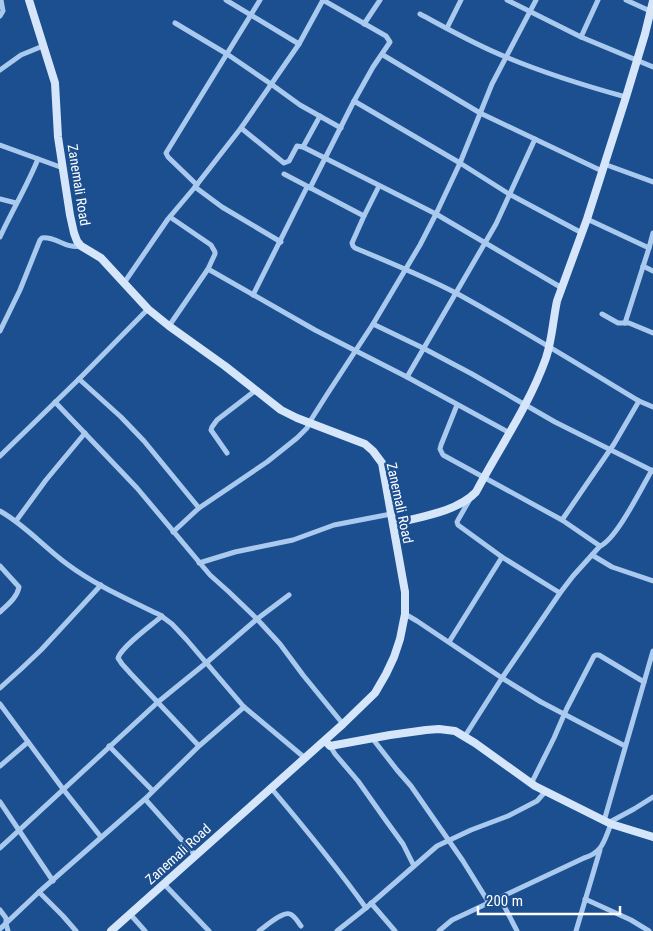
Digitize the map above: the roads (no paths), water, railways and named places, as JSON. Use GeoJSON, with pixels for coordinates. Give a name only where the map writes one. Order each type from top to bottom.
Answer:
{"type":"FeatureCollection","features":[{"type":"Feature","properties":{"kind":"street"},"geometry":{"type":"LineString","coordinates":[[0,16],[3,12],[1,0]]}},
{"type":"Feature","properties":{"kind":"street","name":"Zanemali Road"},"geometry":{"type":"LineString","coordinates":[[29,0],[55,82],[58,137],[74,234],[77,241],[81,246],[101,258],[148,309],[281,410],[309,423],[365,444],[373,451],[382,463],[405,592],[406,614],[400,639],[394,657],[375,693],[343,724],[327,743],[305,758],[111,931]]}},
{"type":"Feature","properties":{"kind":"street"},"geometry":{"type":"LineString","coordinates":[[226,0],[299,44]]}},
{"type":"Feature","properties":{"kind":"street"},"geometry":{"type":"LineString","coordinates":[[260,0],[166,153],[196,186],[222,207],[281,242]]}},
{"type":"Feature","properties":{"kind":"street"},"geometry":{"type":"LineString","coordinates":[[124,283],[170,217],[241,128],[299,44],[323,0],[386,36],[389,40],[389,45],[373,67],[354,101],[253,295]]}},
{"type":"Feature","properties":{"kind":"street"},"geometry":{"type":"LineString","coordinates":[[364,24],[380,0]]}},
{"type":"Feature","properties":{"kind":"street"},"geometry":{"type":"LineString","coordinates":[[446,28],[461,0]]}},
{"type":"Feature","properties":{"kind":"street"},"geometry":{"type":"LineString","coordinates":[[507,0],[581,37],[637,62],[653,67]]}},
{"type":"Feature","properties":{"kind":"street"},"geometry":{"type":"LineString","coordinates":[[173,532],[199,508],[268,462],[307,428],[373,324],[436,214],[492,84],[536,0]]}},
{"type":"Feature","properties":{"kind":"street"},"geometry":{"type":"LineString","coordinates":[[581,37],[598,0]]}},
{"type":"Feature","properties":{"kind":"street"},"geometry":{"type":"LineString","coordinates":[[626,0],[650,11]]}},
{"type":"Feature","properties":{"kind":"street"},"geometry":{"type":"LineString","coordinates":[[393,524],[455,507],[470,498],[476,492],[525,405],[545,359],[562,288],[587,219],[626,97],[653,2]]}},
{"type":"Feature","properties":{"kind":"street"},"geometry":{"type":"LineString","coordinates":[[420,14],[481,46],[507,57],[576,82],[626,97]]}},
{"type":"Feature","properties":{"kind":"street"},"geometry":{"type":"LineString","coordinates":[[175,23],[227,54],[300,105],[341,128]]}},
{"type":"Feature","properties":{"kind":"street"},"geometry":{"type":"LineString","coordinates":[[0,70],[21,55],[43,46]]}},
{"type":"Feature","properties":{"kind":"street"},"geometry":{"type":"LineString","coordinates":[[383,54],[480,113],[603,168],[653,182]]}},
{"type":"Feature","properties":{"kind":"street"},"geometry":{"type":"LineString","coordinates":[[354,101],[460,162],[510,194],[582,233]]}},
{"type":"Feature","properties":{"kind":"street"},"geometry":{"type":"LineString","coordinates":[[303,147],[320,116]]}},
{"type":"Feature","properties":{"kind":"street"},"geometry":{"type":"LineString","coordinates":[[241,128],[284,162],[289,161],[297,146],[303,147],[436,214],[562,288]]}},
{"type":"Feature","properties":{"kind":"street"},"geometry":{"type":"LineString","coordinates":[[407,377],[486,242],[502,212],[535,139]]}},
{"type":"Feature","properties":{"kind":"street"},"geometry":{"type":"LineString","coordinates":[[0,145],[63,168]]}},
{"type":"Feature","properties":{"kind":"street"},"geometry":{"type":"LineString","coordinates":[[0,237],[38,159]]}},
{"type":"Feature","properties":{"kind":"street"},"geometry":{"type":"LineString","coordinates":[[284,174],[364,216]]}},
{"type":"Feature","properties":{"kind":"street"},"geometry":{"type":"LineString","coordinates":[[379,186],[352,243],[353,246],[455,293],[549,346],[639,401],[653,407]]}},
{"type":"Feature","properties":{"kind":"street"},"geometry":{"type":"LineString","coordinates":[[0,198],[16,203]]}},
{"type":"Feature","properties":{"kind":"street"},"geometry":{"type":"LineString","coordinates":[[169,326],[208,269],[215,254],[211,245],[170,217]]}},
{"type":"Feature","properties":{"kind":"street"},"geometry":{"type":"LineString","coordinates":[[587,219],[649,248]]}},
{"type":"Feature","properties":{"kind":"street"},"geometry":{"type":"LineString","coordinates":[[625,322],[653,233]]}},
{"type":"Feature","properties":{"kind":"street"},"geometry":{"type":"LineString","coordinates":[[0,331],[18,296],[40,240],[42,238],[50,238],[70,246],[81,246]]}},
{"type":"Feature","properties":{"kind":"street"},"geometry":{"type":"LineString","coordinates":[[644,266],[653,271]]}},
{"type":"Feature","properties":{"kind":"street"},"geometry":{"type":"LineString","coordinates":[[208,269],[315,330],[510,433]]}},
{"type":"Feature","properties":{"kind":"street"},"geometry":{"type":"LineString","coordinates":[[0,456],[148,309]]}},
{"type":"Feature","properties":{"kind":"street"},"geometry":{"type":"LineString","coordinates":[[602,314],[618,323],[625,322],[653,332]]}},
{"type":"Feature","properties":{"kind":"street"},"geometry":{"type":"LineString","coordinates":[[373,324],[472,374],[554,422],[652,471],[619,526],[605,544],[600,546],[572,576],[560,593],[465,736]]}},
{"type":"Feature","properties":{"kind":"street"},"geometry":{"type":"LineString","coordinates":[[79,379],[144,441],[199,508]]}},
{"type":"Feature","properties":{"kind":"street"},"geometry":{"type":"LineString","coordinates":[[227,453],[211,430],[212,427],[256,390]]}},
{"type":"Feature","properties":{"kind":"street"},"geometry":{"type":"LineString","coordinates":[[562,520],[610,450],[639,401]]}},
{"type":"Feature","properties":{"kind":"street"},"geometry":{"type":"LineString","coordinates":[[56,402],[137,488],[210,575],[257,618],[343,724]]}},
{"type":"Feature","properties":{"kind":"street"},"geometry":{"type":"LineString","coordinates":[[457,405],[441,445],[440,449],[443,455],[562,520],[600,546]]}},
{"type":"Feature","properties":{"kind":"street"},"geometry":{"type":"LineString","coordinates":[[16,521],[46,480],[85,433]]}},
{"type":"Feature","properties":{"kind":"street"},"geometry":{"type":"LineString","coordinates":[[470,498],[457,524],[502,557],[560,593]]}},
{"type":"Feature","properties":{"kind":"street"},"geometry":{"type":"LineString","coordinates":[[0,512],[16,521],[67,565],[101,585],[162,616],[172,624],[244,708],[305,758]]}},
{"type":"Feature","properties":{"kind":"street"},"geometry":{"type":"LineString","coordinates":[[199,563],[235,552],[293,540],[334,526],[391,514]]}},
{"type":"Feature","properties":{"kind":"street"},"geometry":{"type":"LineString","coordinates":[[0,521],[6,515]]}},
{"type":"Feature","properties":{"kind":"street"},"geometry":{"type":"LineString","coordinates":[[592,555],[612,567],[653,581]]}},
{"type":"Feature","properties":{"kind":"street"},"geometry":{"type":"LineString","coordinates":[[449,642],[502,557]]}},
{"type":"Feature","properties":{"kind":"street"},"geometry":{"type":"LineString","coordinates":[[0,566],[19,587],[19,590],[0,612]]}},
{"type":"Feature","properties":{"kind":"street"},"geometry":{"type":"LineString","coordinates":[[0,688],[41,650],[101,585]]}},
{"type":"Feature","properties":{"kind":"street"},"geometry":{"type":"LineString","coordinates":[[0,848],[158,702],[257,618],[289,595]]}},
{"type":"Feature","properties":{"kind":"street"},"geometry":{"type":"LineString","coordinates":[[406,614],[502,678],[564,714],[625,746]]}},
{"type":"Feature","properties":{"kind":"street"},"geometry":{"type":"LineString","coordinates":[[162,616],[125,648],[118,658],[199,746]]}},
{"type":"Feature","properties":{"kind":"street"},"geometry":{"type":"LineString","coordinates":[[576,931],[608,823],[625,746],[653,651]]}},
{"type":"Feature","properties":{"kind":"street"},"geometry":{"type":"LineString","coordinates":[[531,784],[592,658],[599,655],[644,682]]}},
{"type":"Feature","properties":{"kind":"street"},"geometry":{"type":"LineString","coordinates":[[0,704],[101,837]]}},
{"type":"Feature","properties":{"kind":"street"},"geometry":{"type":"LineString","coordinates":[[0,929],[145,798],[199,746],[244,708]]}},
{"type":"Feature","properties":{"kind":"street"},"geometry":{"type":"LineString","coordinates":[[414,866],[393,829],[327,743],[439,729],[455,731],[545,792],[608,823],[653,837]]}},
{"type":"Feature","properties":{"kind":"street"},"geometry":{"type":"LineString","coordinates":[[372,738],[411,786],[464,861],[489,903]]}},
{"type":"Feature","properties":{"kind":"street"},"geometry":{"type":"LineString","coordinates":[[0,766],[28,742]]}},
{"type":"Feature","properties":{"kind":"street"},"geometry":{"type":"LineString","coordinates":[[110,746],[152,790]]}},
{"type":"Feature","properties":{"kind":"street"},"geometry":{"type":"LineString","coordinates":[[271,788],[300,821],[366,908]]}},
{"type":"Feature","properties":{"kind":"street"},"geometry":{"type":"LineString","coordinates":[[337,931],[437,846],[448,839],[508,816],[537,801],[545,792]]}},
{"type":"Feature","properties":{"kind":"street"},"geometry":{"type":"LineString","coordinates":[[608,823],[653,797]]}},
{"type":"Feature","properties":{"kind":"street"},"geometry":{"type":"LineString","coordinates":[[145,798],[196,856]]}},
{"type":"Feature","properties":{"kind":"street"},"geometry":{"type":"LineString","coordinates":[[0,802],[53,880]]}},
{"type":"Feature","properties":{"kind":"street"},"geometry":{"type":"LineString","coordinates":[[439,931],[452,920],[584,858],[592,856],[600,850]]}},
{"type":"Feature","properties":{"kind":"street"},"geometry":{"type":"LineString","coordinates":[[164,884],[209,931]]}},
{"type":"Feature","properties":{"kind":"street"},"geometry":{"type":"LineString","coordinates":[[39,892],[76,931]]}},
{"type":"Feature","properties":{"kind":"street"},"geometry":{"type":"LineString","coordinates":[[500,898],[517,931]]}},
{"type":"Feature","properties":{"kind":"street"},"geometry":{"type":"LineString","coordinates":[[584,899],[631,920],[649,931]]}},
{"type":"Feature","properties":{"kind":"street"},"geometry":{"type":"LineString","coordinates":[[371,903],[395,931]]}},
{"type":"Feature","properties":{"kind":"street"},"geometry":{"type":"LineString","coordinates":[[0,910],[6,918],[8,931]]}},
{"type":"Feature","properties":{"kind":"street"},"geometry":{"type":"LineString","coordinates":[[259,931],[279,916],[287,913],[292,915],[301,926]]}},
{"type":"Feature","properties":{"kind":"street"},"geometry":{"type":"LineString","coordinates":[[130,914],[145,931]]}}]}
